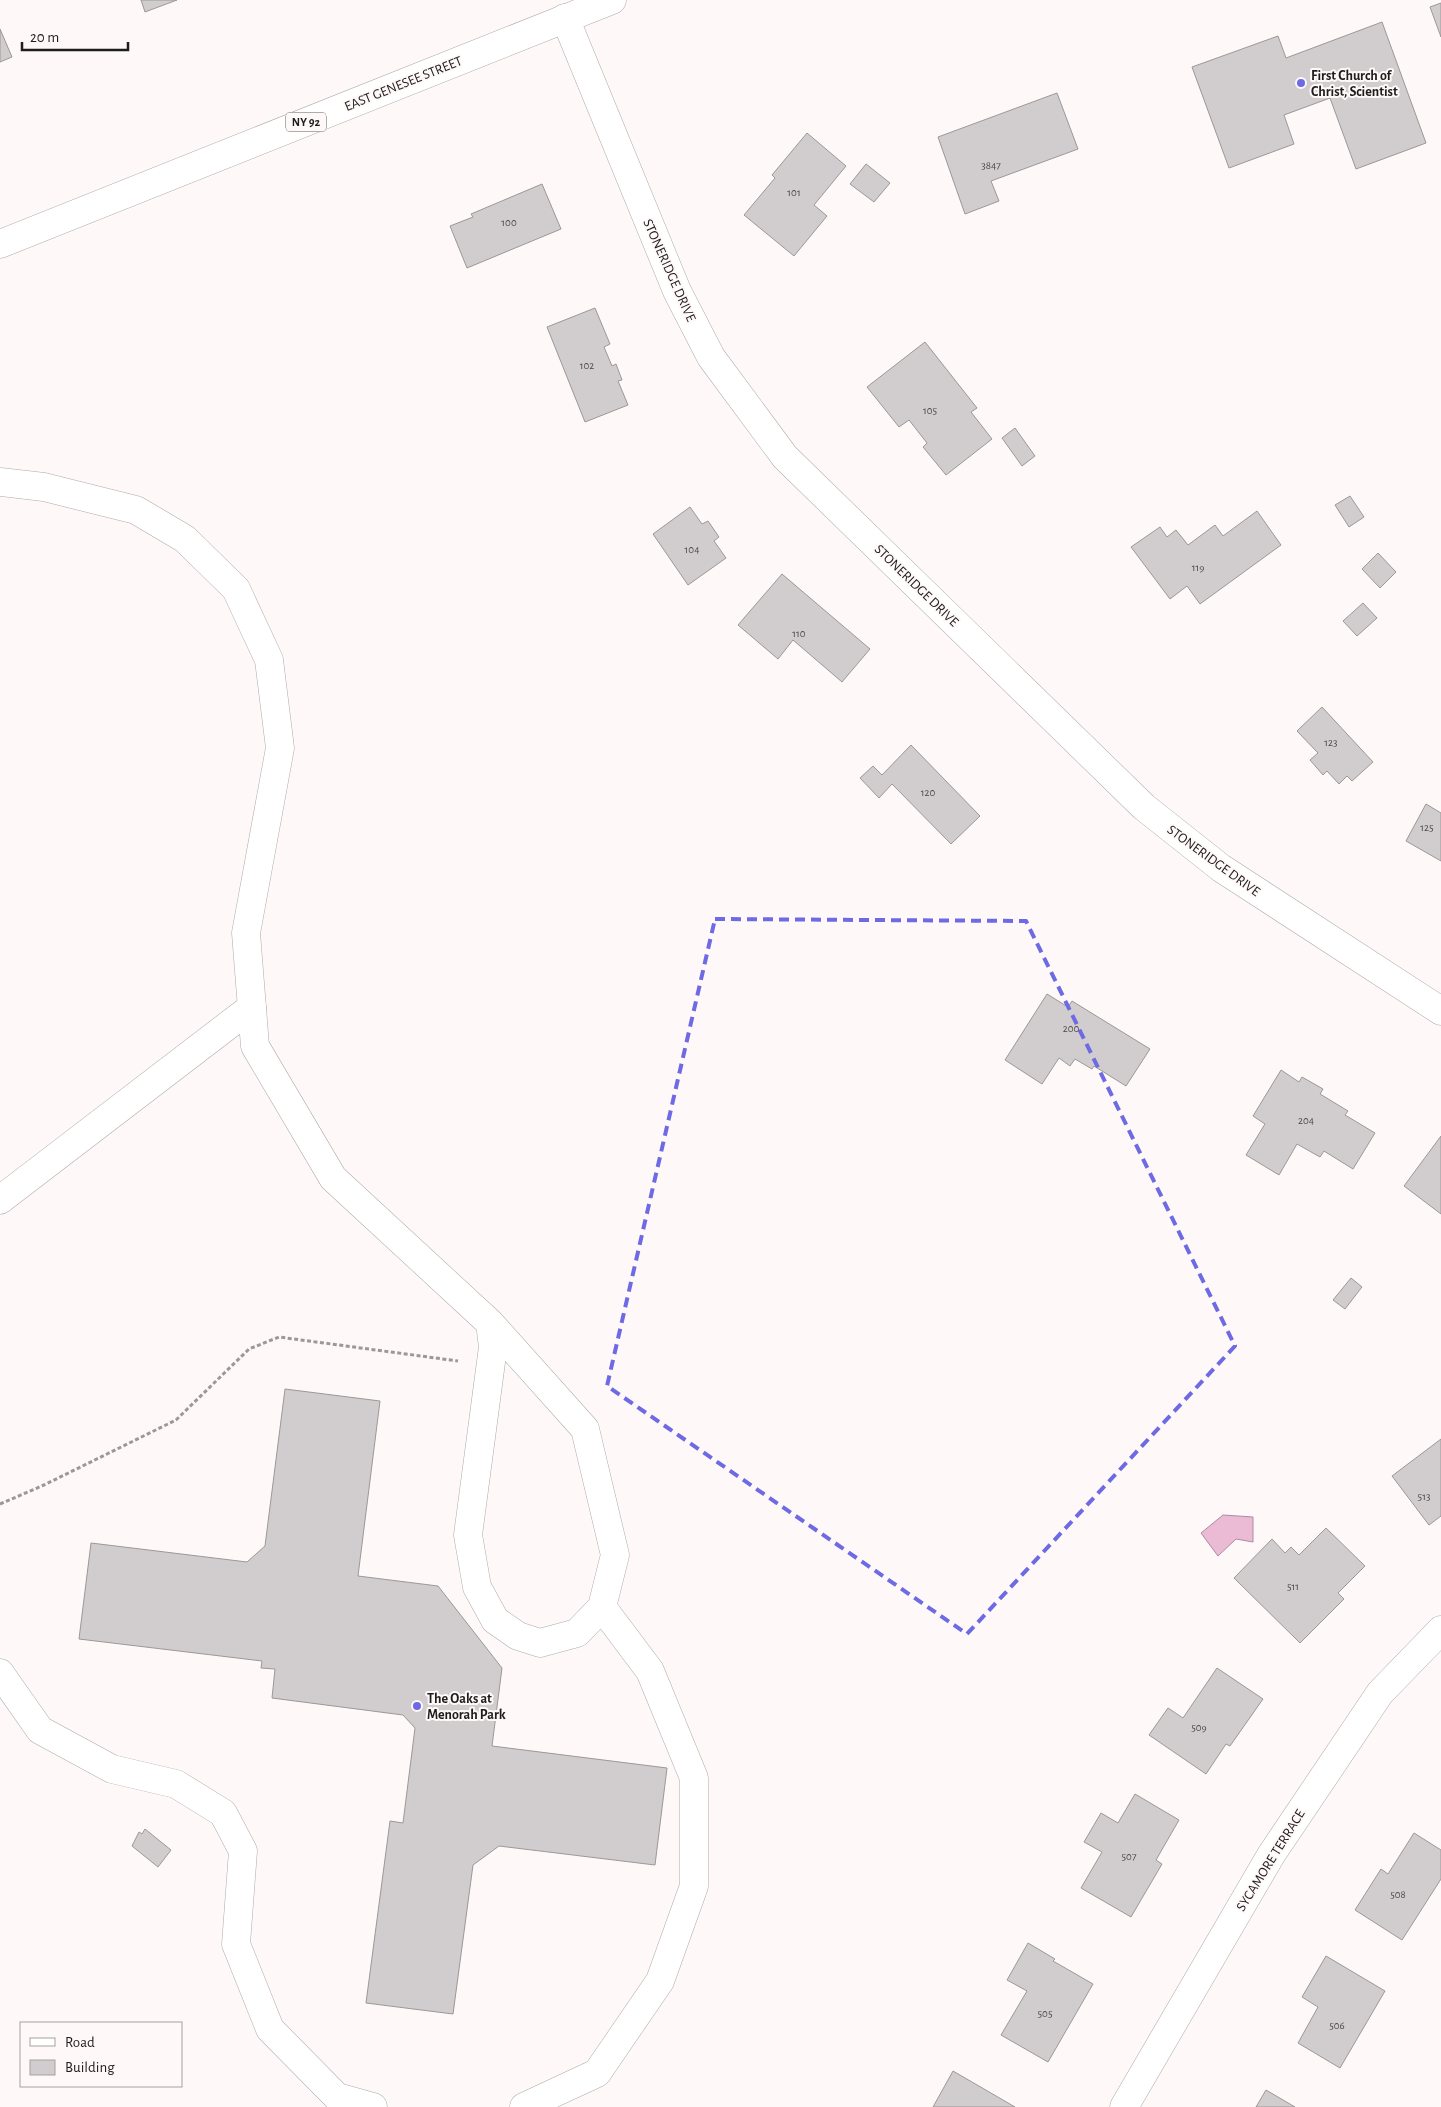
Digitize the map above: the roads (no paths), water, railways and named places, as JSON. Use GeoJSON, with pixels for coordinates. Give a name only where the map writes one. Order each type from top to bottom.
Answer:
{"type":"FeatureCollection","features":[{"type":"Feature","properties":{"kind":"street","name":"EAST GENESEE STREET"},"geometry":{"type":"LineString","coordinates":[[0,244],[612,0]]}},
{"type":"Feature","properties":{"kind":"street","name":"STONERIDGE DRIVE"},"geometry":{"type":"LineString","coordinates":[[565,18],[677,290],[706,349],[786,457],[1144,808],[1221,868],[1441,1010]]}},
{"type":"Feature","properties":{"kind":"street"},"geometry":{"type":"LineString","coordinates":[[0,482],[44,487],[136,510],[185,538],[236,588],[269,660],[280,748],[246,933],[255,1046],[333,1178],[492,1335],[585,1429],[615,1555],[602,1607],[577,1633],[540,1643],[518,1636],[495,1620],[477,1587],[468,1535],[492,1335]]}},
{"type":"Feature","properties":{"kind":"street"},"geometry":{"type":"LineString","coordinates":[[0,1200],[252,1008]]}},
{"type":"Feature","properties":{"kind":"street"},"geometry":{"type":"LineString","coordinates":[[524,2107],[597,2073],[660,1981],[694,1886],[694,1778],[650,1671],[602,1607]]}},
{"type":"Feature","properties":{"kind":"street","name":"SYCAMORE TERRACE"},"geometry":{"type":"LineString","coordinates":[[1124,2107],[1271,1855],[1380,1693],[1441,1630]]}},
{"type":"Feature","properties":{"kind":"street"},"geometry":{"type":"LineString","coordinates":[[0,1673],[40,1730],[112,1769],[176,1784],[223,1813],[243,1851],[236,1944],[270,2029],[336,2097],[373,2107]]}},
{"type":"Feature","properties":{"kind":"place","name":"First Church of Christ, Scientist"},"geometry":{"type":"Point","coordinates":[1301,83]}},
{"type":"Feature","properties":{"kind":"place","name":"The Oaks at Menorah Park"},"geometry":{"type":"Point","coordinates":[417,1706]}}]}
